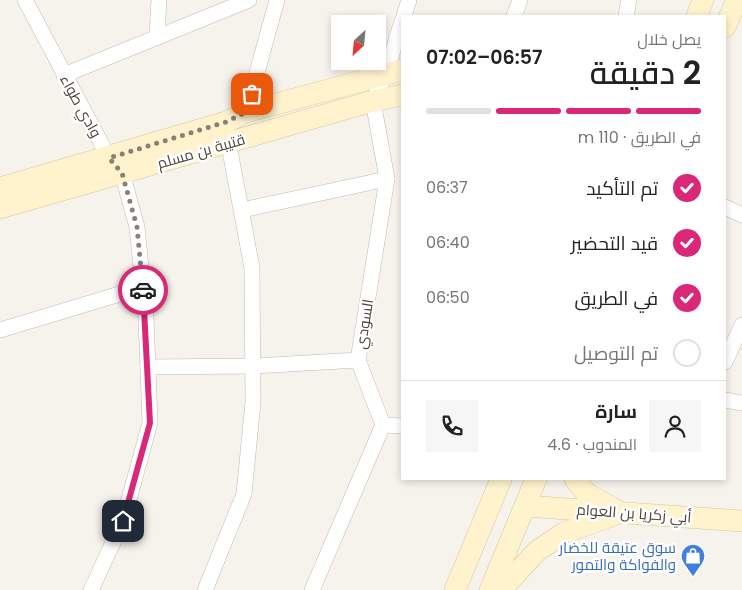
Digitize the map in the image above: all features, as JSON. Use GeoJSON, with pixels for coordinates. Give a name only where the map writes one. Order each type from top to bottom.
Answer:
{"type":"FeatureCollection","features":[{"type":"Feature","properties":{"kind":"street","name":"وادي طواء"},"geometry":{"type":"LineString","coordinates":[[25,0],[64,75],[116,165],[137,227],[143,287],[150,423],[123,521],[91,590]]}},
{"type":"Feature","properties":{"kind":"street"},"geometry":{"type":"LineString","coordinates":[[157,35],[159,0]]}},
{"type":"Feature","properties":{"kind":"street"},"geometry":{"type":"LineString","coordinates":[[64,75],[157,35],[249,0]]}},
{"type":"Feature","properties":{"kind":"street"},"geometry":{"type":"LineString","coordinates":[[246,112],[277,0]]}},
{"type":"Feature","properties":{"kind":"street"},"geometry":{"type":"LineString","coordinates":[[404,15],[409,0]]}},
{"type":"Feature","properties":{"kind":"street"},"geometry":{"type":"LineString","coordinates":[[514,15],[520,0]]}},
{"type":"Feature","properties":{"kind":"street"},"geometry":{"type":"LineString","coordinates":[[626,15],[628,0]]}},
{"type":"Feature","properties":{"kind":"street"},"geometry":{"type":"LineString","coordinates":[[697,15],[703,0]]}},
{"type":"Feature","properties":{"kind":"street"},"geometry":{"type":"LineString","coordinates":[[726,25],[737,5]]}},
{"type":"Feature","properties":{"kind":"street"},"geometry":{"type":"LineString","coordinates":[[373,101],[394,72],[401,27]]}},
{"type":"Feature","properties":{"kind":"street","name":"قتيبة بن مسلم"},"geometry":{"type":"LineString","coordinates":[[0,208],[116,165],[226,122],[246,112],[394,72]]}},
{"type":"Feature","properties":{"kind":"street","name":"قتيبة بن مسلم"},"geometry":{"type":"LineString","coordinates":[[0,188],[228,144],[373,101],[401,95]]}},
{"type":"Feature","properties":{"kind":"street","name":"السودي"},"geometry":{"type":"LineString","coordinates":[[373,101],[387,180],[358,360],[382,425]]}},
{"type":"Feature","properties":{"kind":"street"},"geometry":{"type":"LineString","coordinates":[[205,590],[244,494],[253,402],[252,268],[228,144],[226,122]]}},
{"type":"Feature","properties":{"kind":"street"},"geometry":{"type":"LineString","coordinates":[[242,210],[387,180]]}},
{"type":"Feature","properties":{"kind":"street"},"geometry":{"type":"LineString","coordinates":[[726,207],[742,215]]}},
{"type":"Feature","properties":{"kind":"street"},"geometry":{"type":"LineString","coordinates":[[0,330],[143,287]]}},
{"type":"Feature","properties":{"kind":"street"},"geometry":{"type":"LineString","coordinates":[[726,360],[742,325]]}},
{"type":"Feature","properties":{"kind":"street"},"geometry":{"type":"LineString","coordinates":[[148,367],[253,366],[358,360]]}},
{"type":"Feature","properties":{"kind":"street"},"geometry":{"type":"LineString","coordinates":[[726,400],[742,403]]}},
{"type":"Feature","properties":{"kind":"street"},"geometry":{"type":"LineString","coordinates":[[312,590],[382,425],[401,426]]}},
{"type":"Feature","properties":{"kind":"street"},"geometry":{"type":"LineString","coordinates":[[454,590],[501,480]]}},
{"type":"Feature","properties":{"kind":"street"},"geometry":{"type":"LineString","coordinates":[[490,590],[536,480]]}},
{"type":"Feature","properties":{"kind":"street"},"geometry":{"type":"LineString","coordinates":[[576,480],[586,493],[621,513]]}},
{"type":"Feature","properties":{"kind":"street","name":"أبي زكريا بن العوام"},"geometry":{"type":"LineString","coordinates":[[525,506],[742,520]]}},
{"type":"Feature","properties":{"kind":"street"},"geometry":{"type":"LineString","coordinates":[[501,590],[537,551],[564,533],[621,513]]}},
{"type":"Feature","properties":{"kind":"way so far"},"geometry":{"type":"LineString","coordinates":[[143,290],[137,227],[122,173],[109,158],[226,122],[246,112],[252,94]]}},
{"type":"Feature","properties":{"kind":"place","name":"سوق عتيقة للخضار والفواكة والتمور"},"geometry":{"type":"Point","coordinates":[693,577]}},
{"type":"Feature","properties":{"kind":"route"},"geometry":{"type":"LineString","coordinates":[[123,521],[150,423],[146,317],[143,290]]}}]}
